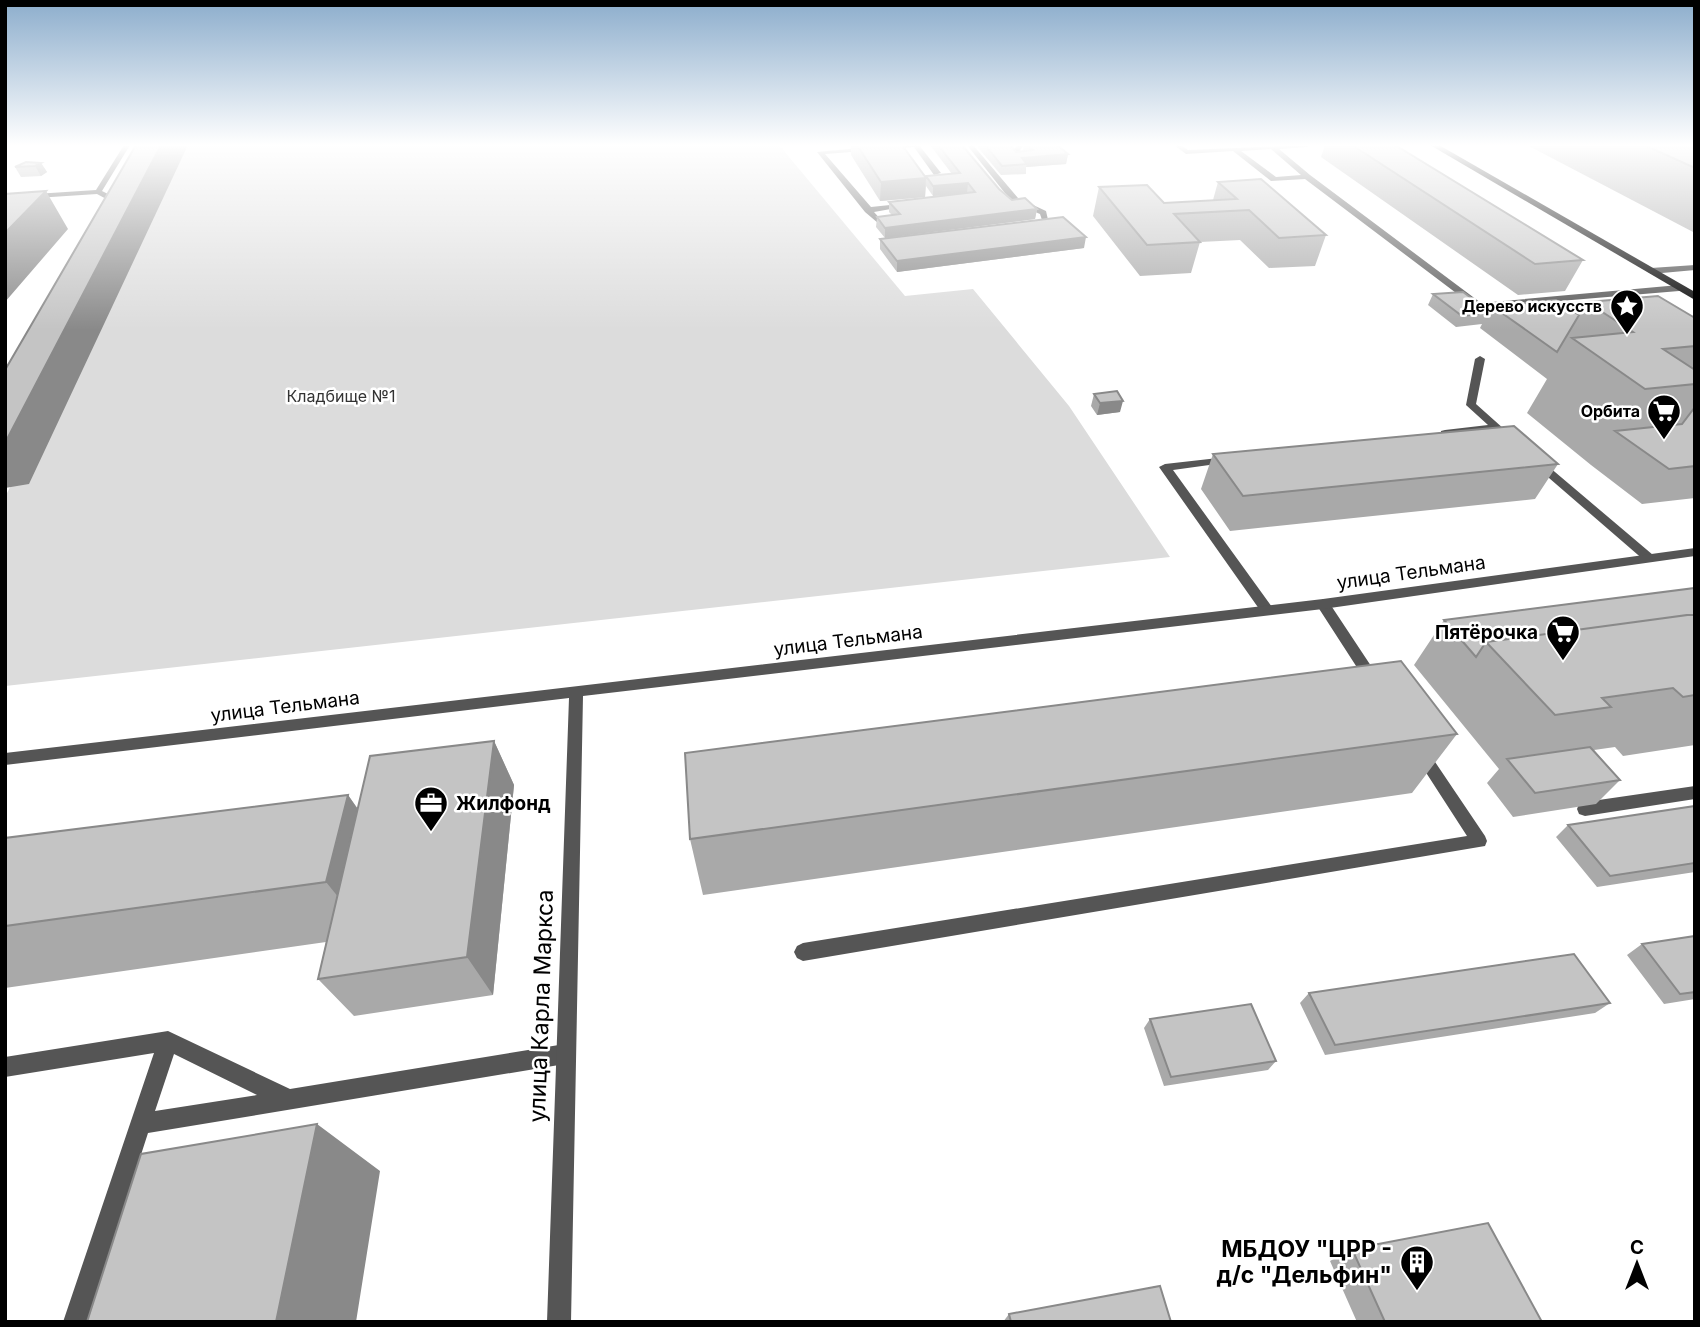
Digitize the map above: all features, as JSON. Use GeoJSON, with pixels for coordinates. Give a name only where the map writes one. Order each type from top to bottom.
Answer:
{"type":"FeatureCollection","features":[{"type":"Feature","properties":{"kind":"main road"},"geometry":{"type":"LineString","coordinates":[[1541,207],[1695,297]]}},
{"type":"Feature","properties":{"kind":"street"},"geometry":{"type":"LineString","coordinates":[[109,214],[114,207]]}},
{"type":"Feature","properties":{"kind":"street"},"geometry":{"type":"LineString","coordinates":[[865,207],[878,221]]}},
{"type":"Feature","properties":{"kind":"street"},"geometry":{"type":"LineString","coordinates":[[868,210],[896,207]]}},
{"type":"Feature","properties":{"kind":"street"},"geometry":{"type":"LineString","coordinates":[[1021,226],[1046,222],[1043,213],[1030,207]]}},
{"type":"Feature","properties":{"kind":"street"},"geometry":{"type":"LineString","coordinates":[[1347,207],[1479,306],[1679,288]]}},
{"type":"Feature","properties":{"kind":"street"},"geometry":{"type":"LineString","coordinates":[[1651,271],[1695,267]]}},
{"type":"Feature","properties":{"kind":"street"},"geometry":{"type":"LineString","coordinates":[[1480,359],[1471,405],[1506,435]]}},
{"type":"Feature","properties":{"kind":"street"},"geometry":{"type":"LineString","coordinates":[[1427,435],[1496,426]]}},
{"type":"Feature","properties":{"kind":"street"},"geometry":{"type":"LineString","coordinates":[[1527,453],[1649,558]]}},
{"type":"Feature","properties":{"kind":"street"},"geometry":{"type":"LineString","coordinates":[[1234,459],[1165,467],[1267,610]]}},
{"type":"Feature","properties":{"kind":"street","name":"улица Тельмана"},"geometry":{"type":"LineString","coordinates":[[5,759],[1323,604],[1695,552]]}},
{"type":"Feature","properties":{"kind":"street"},"geometry":{"type":"LineString","coordinates":[[1323,604],[1382,694]]}},
{"type":"Feature","properties":{"kind":"street","name":"улица Карла Маркса"},"geometry":{"type":"LineString","coordinates":[[559,1322],[576,692]]}},
{"type":"Feature","properties":{"kind":"street"},"geometry":{"type":"LineString","coordinates":[[803,952],[1479,841],[1412,739]]}},
{"type":"Feature","properties":{"kind":"street"},"geometry":{"type":"LineString","coordinates":[[1585,809],[1695,792]]}},
{"type":"Feature","properties":{"kind":"street"},"geometry":{"type":"LineString","coordinates":[[5,1067],[168,1041],[288,1099]]}},
{"type":"Feature","properties":{"kind":"street"},"geometry":{"type":"LineString","coordinates":[[75,1322],[168,1041]]}},
{"type":"Feature","properties":{"kind":"street"},"geometry":{"type":"LineString","coordinates":[[141,1124],[565,1054]]}},
{"type":"Feature","properties":{"kind":"green space","name":"Кладбище №1"},"geometry":{"type":"Polygon","coordinates":[[[156,207],[831,207],[905,296],[973,289],[1069,406],[1170,557],[5,686],[5,497],[156,207]]]}},
{"type":"Feature","properties":{"kind":"building"},"geometry":{"type":"Polygon","coordinates":[[[5,207],[30,207],[5,233],[5,207]]]}},
{"type":"Feature","properties":{"kind":"building"},"geometry":{"type":"Polygon","coordinates":[[[100,207],[129,207],[5,443],[5,370],[100,207]]]}},
{"type":"Feature","properties":{"kind":"building"},"geometry":{"type":"Polygon","coordinates":[[[894,207],[1037,209],[885,228],[877,217],[900,214],[894,207]]]}},
{"type":"Feature","properties":{"kind":"building"},"geometry":{"type":"Polygon","coordinates":[[[1115,207],[1293,207],[1326,235],[1279,238],[1249,210],[1174,214],[1200,242],[1147,245],[1115,207]]]}},
{"type":"Feature","properties":{"kind":"building"},"geometry":{"type":"Polygon","coordinates":[[[1447,207],[1496,207],[1583,260],[1535,264],[1447,207]]]}},
{"type":"Feature","properties":{"kind":"building"},"geometry":{"type":"Polygon","coordinates":[[[1063,217],[1086,237],[897,261],[880,239],[1063,217]]]}},
{"type":"Feature","properties":{"kind":"building"},"geometry":{"type":"Polygon","coordinates":[[[1463,292],[1489,311],[1488,313],[1462,316],[1433,294],[1463,292]]]}},
{"type":"Feature","properties":{"kind":"building"},"geometry":{"type":"Polygon","coordinates":[[[1658,296],[1695,318],[1695,346],[1663,349],[1695,370],[1695,384],[1645,389],[1572,338],[1633,332],[1587,302],[1658,296]]]}},
{"type":"Feature","properties":{"kind":"building"},"geometry":{"type":"Polygon","coordinates":[[[1556,300],[1579,315],[1557,352],[1492,306],[1556,300]]]}},
{"type":"Feature","properties":{"kind":"building"},"geometry":{"type":"Polygon","coordinates":[[[1117,391],[1123,401],[1100,403],[1094,394],[1117,391]]]}},
{"type":"Feature","properties":{"kind":"building"},"geometry":{"type":"Polygon","coordinates":[[[1695,407],[1695,466],[1669,469],[1615,431],[1682,424],[1695,407]]]}},
{"type":"Feature","properties":{"kind":"building"},"geometry":{"type":"Polygon","coordinates":[[[1514,426],[1558,464],[1243,496],[1213,454],[1514,426]]]}},
{"type":"Feature","properties":{"kind":"building"},"geometry":{"type":"Polygon","coordinates":[[[1695,588],[1695,614],[1486,642],[1476,657],[1444,620],[1695,588]]]}},
{"type":"Feature","properties":{"kind":"building"},"geometry":{"type":"Polygon","coordinates":[[[1695,614],[1695,695],[1683,697],[1673,688],[1602,698],[1611,707],[1555,715],[1486,642],[1695,614]]]}},
{"type":"Feature","properties":{"kind":"building"},"geometry":{"type":"Polygon","coordinates":[[[1401,661],[1457,734],[690,839],[685,753],[1401,661]]]}},
{"type":"Feature","properties":{"kind":"building"},"geometry":{"type":"Polygon","coordinates":[[[494,741],[467,957],[318,979],[370,756],[494,741]]]}},
{"type":"Feature","properties":{"kind":"building"},"geometry":{"type":"Polygon","coordinates":[[[1590,747],[1620,780],[1535,793],[1507,759],[1590,747]]]}},
{"type":"Feature","properties":{"kind":"building"},"geometry":{"type":"Polygon","coordinates":[[[348,795],[326,882],[5,926],[5,838],[348,795]]]}},
{"type":"Feature","properties":{"kind":"building"},"geometry":{"type":"Polygon","coordinates":[[[1695,806],[1695,863],[1610,876],[1568,825],[1695,806]]]}},
{"type":"Feature","properties":{"kind":"building"},"geometry":{"type":"Polygon","coordinates":[[[1695,936],[1695,992],[1680,994],[1642,944],[1695,936]]]}},
{"type":"Feature","properties":{"kind":"building"},"geometry":{"type":"Polygon","coordinates":[[[1574,954],[1610,1003],[1335,1045],[1309,993],[1574,954]]]}},
{"type":"Feature","properties":{"kind":"building"},"geometry":{"type":"Polygon","coordinates":[[[1251,1004],[1276,1061],[1171,1077],[1150,1019],[1251,1004]]]}},
{"type":"Feature","properties":{"kind":"building"},"geometry":{"type":"Polygon","coordinates":[[[317,1124],[276,1322],[87,1322],[141,1154],[317,1124]]]}},
{"type":"Feature","properties":{"kind":"building","name":"МБДОУ \"ЦРР - д/с \"Дельфин\""},"geometry":{"type":"Polygon","coordinates":[[[1488,1223],[1542,1322],[1385,1322],[1352,1249],[1488,1223]]]}},
{"type":"Feature","properties":{"kind":"building"},"geometry":{"type":"Polygon","coordinates":[[[1160,1286],[1171,1322],[1011,1322],[1009,1314],[1160,1286]]]}},
{"type":"Feature","properties":{"kind":"place","name":"Дерево искусств"},"geometry":{"type":"Point","coordinates":[1627,336]}},
{"type":"Feature","properties":{"kind":"place","name":"Орбита"},"geometry":{"type":"Point","coordinates":[1664,441]}},
{"type":"Feature","properties":{"kind":"place","name":"Пятёрочка"},"geometry":{"type":"Point","coordinates":[1563,662]}},
{"type":"Feature","properties":{"kind":"place","name":"Жилфонд"},"geometry":{"type":"Point","coordinates":[431,833]}},
{"type":"Feature","properties":{"kind":"place","name":"МБДОУ \"ЦРР - д/с \"Дельфин\""},"geometry":{"type":"Point","coordinates":[1417,1292]}}]}
